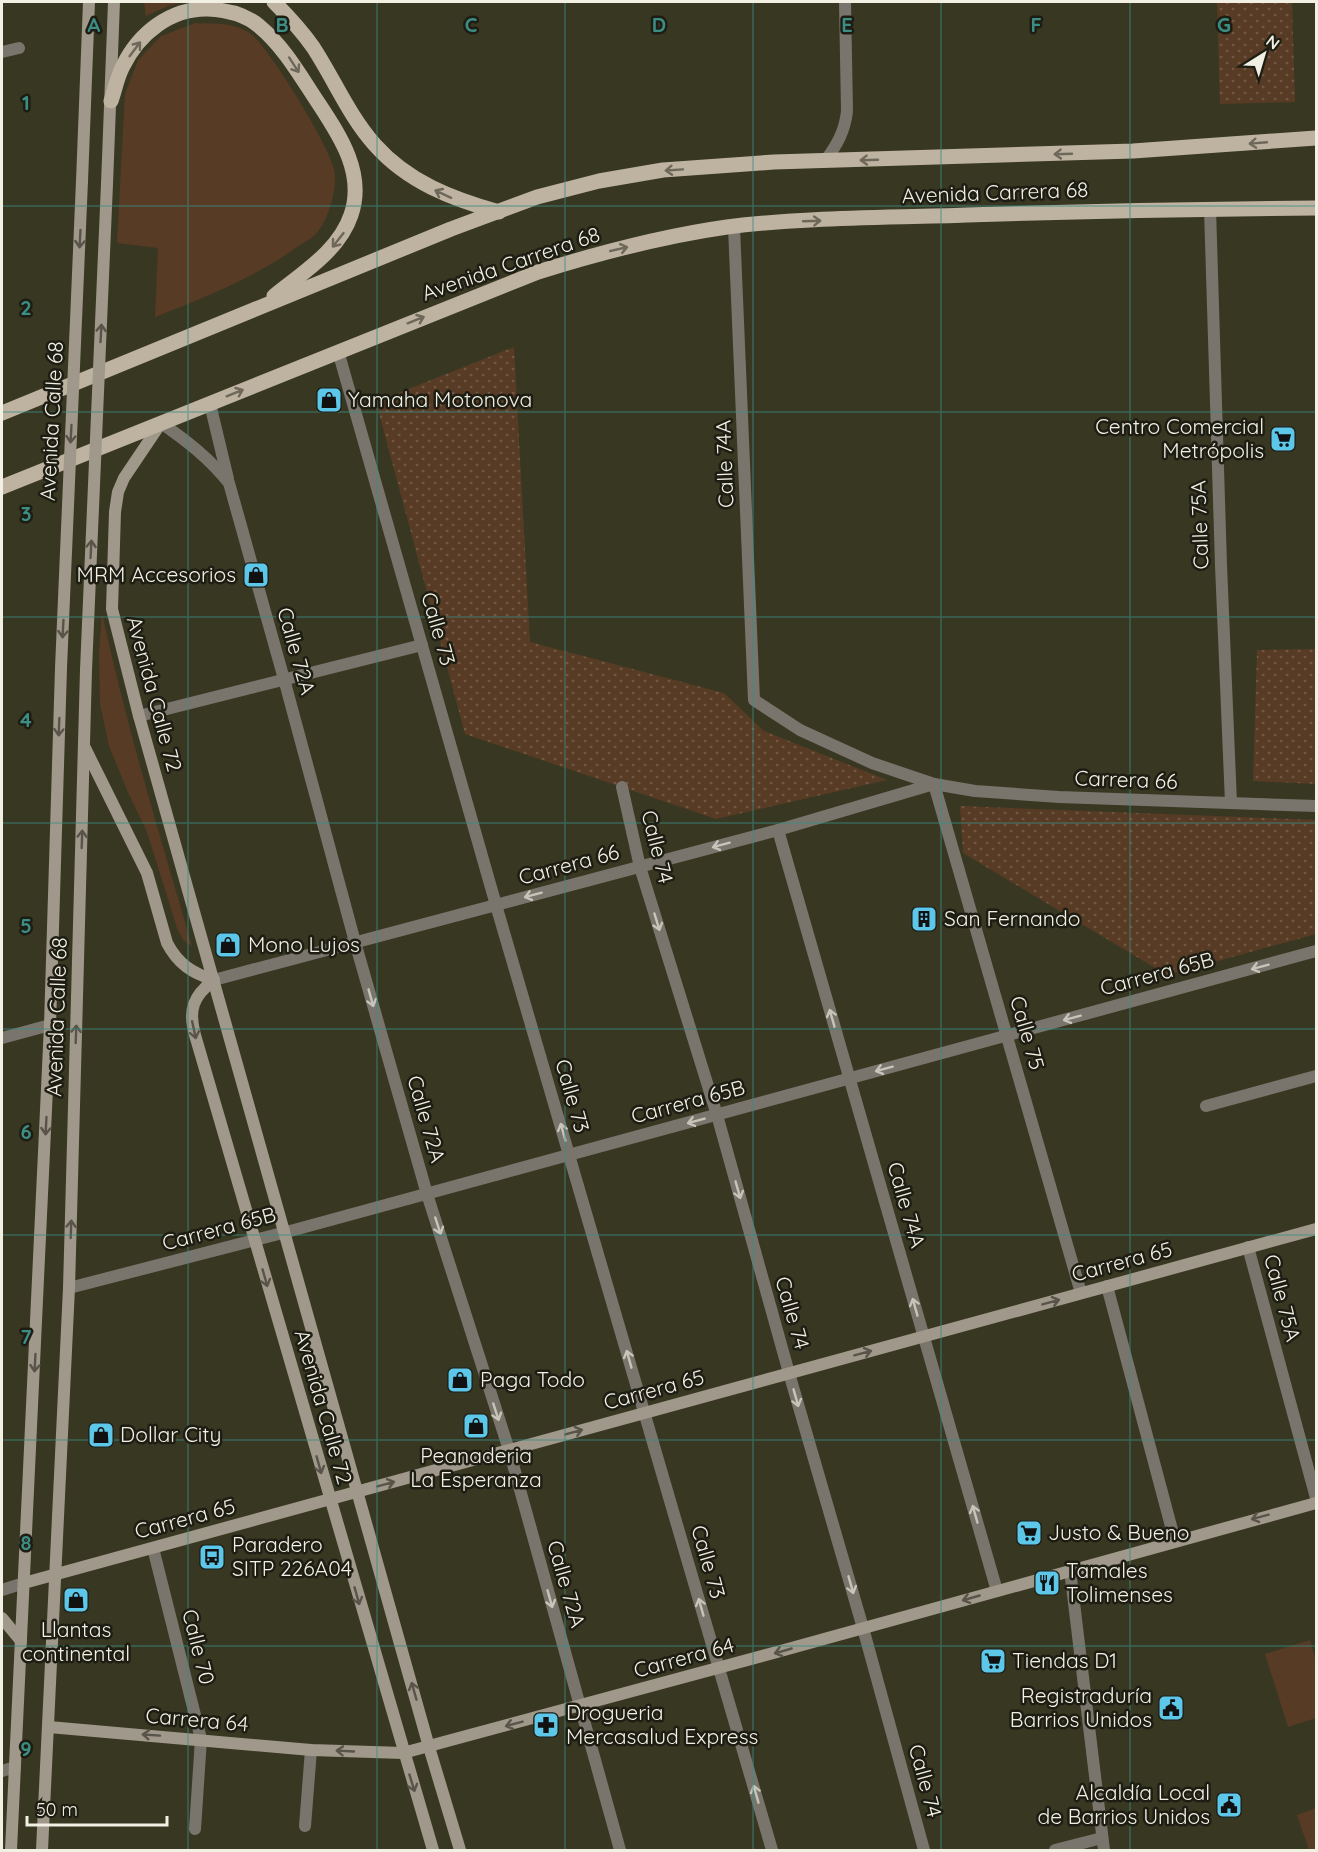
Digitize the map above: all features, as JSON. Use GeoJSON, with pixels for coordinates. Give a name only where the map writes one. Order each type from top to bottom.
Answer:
{"type":"FeatureCollection","features":[{"type":"Feature","properties":{"kind":"main road","name":"Avenida Calle 68"},"geometry":{"type":"LineString","coordinates":[[11,1851],[50,1025],[61,668],[89,2]]}},
{"type":"Feature","properties":{"kind":"main road"},"geometry":{"type":"LineString","coordinates":[[111,101],[114,2]]}},
{"type":"Feature","properties":{"kind":"main road"},"geometry":{"type":"LineString","coordinates":[[274,2],[307,39],[375,145],[398,167],[425,185],[458,200],[499,212]]}},
{"type":"Feature","properties":{"kind":"main road"},"geometry":{"type":"LineString","coordinates":[[111,101],[123,66],[136,46],[166,18],[182,11],[223,10],[247,18],[270,36],[287,54],[346,148],[354,171],[356,197],[348,223],[333,246],[261,306]]}},
{"type":"Feature","properties":{"kind":"main road","name":"Avenida Calle 68"},"geometry":{"type":"LineString","coordinates":[[42,1851],[69,1288],[86,670],[111,101]]}},
{"type":"Feature","properties":{"kind":"main road","name":"Avenida Carrera 68"},"geometry":{"type":"LineString","coordinates":[[2,413],[451,229],[537,197],[632,174],[825,161],[1133,151],[1317,138]]}},
{"type":"Feature","properties":{"kind":"main road","name":"Avenida Carrera 68"},"geometry":{"type":"LineString","coordinates":[[2,487],[338,351],[558,266],[649,242],[734,227],[790,222],[1210,209],[1317,208]]}},
{"type":"Feature","properties":{"kind":"main road","name":"Avenida Calle 72"},"geometry":{"type":"LineString","coordinates":[[161,423],[124,478],[118,492],[115,512],[112,609],[139,716],[460,1851]]}},
{"type":"Feature","properties":{"kind":"main road"},"geometry":{"type":"LineString","coordinates":[[84,746],[147,873],[167,943],[173,954],[190,971],[214,980]]}},
{"type":"Feature","properties":{"kind":"main road","name":"Avenida Calle 72"},"geometry":{"type":"LineString","coordinates":[[214,980],[202,989],[196,998],[192,1009],[192,1022],[329,1500],[433,1851]]}},
{"type":"Feature","properties":{"kind":"main road","name":"Carrera 65"},"geometry":{"type":"LineString","coordinates":[[24,1583],[1317,1229]]}},
{"type":"Feature","properties":{"kind":"main road","name":"Carrera 64"},"geometry":{"type":"LineString","coordinates":[[49,1727],[311,1749],[403,1753],[719,1668],[1317,1500]]}},
{"type":"Feature","properties":{"kind":"main road"},"geometry":{"type":"LineString","coordinates":[[2,1618],[21,1641]]}},
{"type":"Feature","properties":{"kind":"street"},"geometry":{"type":"LineString","coordinates":[[825,161],[837,145],[846,124],[845,2]]}},
{"type":"Feature","properties":{"kind":"street"},"geometry":{"type":"LineString","coordinates":[[2,52],[20,48]]}},
{"type":"Feature","properties":{"kind":"street","name":"Calle 75A"},"geometry":{"type":"LineString","coordinates":[[1210,209],[1231,803]]}},
{"type":"Feature","properties":{"kind":"street","name":"Calle 74A"},"geometry":{"type":"LineString","coordinates":[[734,227],[754,700]]}},
{"type":"Feature","properties":{"kind":"street","name":"Calle 73"},"geometry":{"type":"LineString","coordinates":[[338,351],[496,904],[772,1851]]}},
{"type":"Feature","properties":{"kind":"street"},"geometry":{"type":"LineString","coordinates":[[210,404],[229,483]]}},
{"type":"Feature","properties":{"kind":"street","name":"Calle 72A"},"geometry":{"type":"LineString","coordinates":[[161,423],[198,449],[229,483],[355,942],[428,1194],[509,1450],[620,1851]]}},
{"type":"Feature","properties":{"kind":"street"},"geometry":{"type":"LineString","coordinates":[[139,716],[422,645]]}},
{"type":"Feature","properties":{"kind":"street","name":"Carrera 66"},"geometry":{"type":"LineString","coordinates":[[754,700],[800,730],[872,762],[934,784],[975,791],[1047,796],[1317,806]]}},
{"type":"Feature","properties":{"kind":"street","name":"Carrera 66"},"geometry":{"type":"LineString","coordinates":[[214,980],[778,830],[934,784]]}},
{"type":"Feature","properties":{"kind":"street","name":"Calle 75"},"geometry":{"type":"LineString","coordinates":[[934,784],[1082,1293]]}},
{"type":"Feature","properties":{"kind":"street","name":"Calle 74"},"geometry":{"type":"LineString","coordinates":[[622,787],[640,867],[717,1115],[924,1851]]}},
{"type":"Feature","properties":{"kind":"street","name":"Calle 74A"},"geometry":{"type":"LineString","coordinates":[[778,830],[997,1591]]}},
{"type":"Feature","properties":{"kind":"street","name":"Carrera 65B"},"geometry":{"type":"LineString","coordinates":[[69,1288],[428,1194],[1317,951]]}},
{"type":"Feature","properties":{"kind":"street"},"geometry":{"type":"LineString","coordinates":[[2,1038],[50,1025]]}},
{"type":"Feature","properties":{"kind":"street"},"geometry":{"type":"LineString","coordinates":[[1206,1106],[1317,1076]]}},
{"type":"Feature","properties":{"kind":"street","name":"Calle 75A"},"geometry":{"type":"LineString","coordinates":[[1248,1247],[1317,1500]]}},
{"type":"Feature","properties":{"kind":"street"},"geometry":{"type":"LineString","coordinates":[[1107,1286],[1174,1541]]}},
{"type":"Feature","properties":{"kind":"street","name":"Calle 70"},"geometry":{"type":"LineString","coordinates":[[153,1548],[201,1739],[195,1828]]}},
{"type":"Feature","properties":{"kind":"street"},"geometry":{"type":"LineString","coordinates":[[1056,1851],[1103,1844],[1070,1570]]}},
{"type":"Feature","properties":{"kind":"street","name":"Carrera 65"},"geometry":{"type":"LineString","coordinates":[[2,1590],[24,1583]]}},
{"type":"Feature","properties":{"kind":"street"},"geometry":{"type":"LineString","coordinates":[[305,1826],[311,1749]]}},
{"type":"Feature","properties":{"kind":"street"},"geometry":{"type":"LineString","coordinates":[[2,1771],[15,1767]]}},
{"type":"Feature","properties":{"kind":"shaded area"},"geometry":{"type":"Polygon","coordinates":[[[144,2],[184,2],[146,16],[144,2]]]}},
{"type":"Feature","properties":{"kind":"shaded area"},"geometry":{"type":"Polygon","coordinates":[[[1217,2],[1292,2],[1295,102],[1220,104],[1217,2]]]}},
{"type":"Feature","properties":{"kind":"shaded area"},"geometry":{"type":"Polygon","coordinates":[[[195,23],[239,28],[252,35],[261,44],[300,102],[325,146],[335,175],[334,190],[324,222],[312,238],[246,278],[155,317],[158,248],[117,243],[125,94],[138,60],[161,36],[195,23]]]}},
{"type":"Feature","properties":{"kind":"shaded area"},"geometry":{"type":"Polygon","coordinates":[[[514,347],[530,642],[724,693],[764,731],[887,780],[716,819],[465,734],[376,402],[514,347]]]}},
{"type":"Feature","properties":{"kind":"shaded area"},"geometry":{"type":"Polygon","coordinates":[[[102,613],[133,739],[192,946],[183,940],[177,928],[147,832],[109,746],[100,704],[99,652],[102,613]]]}},
{"type":"Feature","properties":{"kind":"shaded area"},"geometry":{"type":"Polygon","coordinates":[[[1316,649],[1316,784],[1253,781],[1257,650],[1316,649]]]}},
{"type":"Feature","properties":{"kind":"shaded area"},"geometry":{"type":"Polygon","coordinates":[[[960,806],[1316,820],[1316,934],[1167,975],[963,853],[960,806]]]}},
{"type":"Feature","properties":{"kind":"shaded area"},"geometry":{"type":"Polygon","coordinates":[[[1310,1640],[1316,1661],[1316,1718],[1288,1727],[1265,1654],[1310,1640]]]}},
{"type":"Feature","properties":{"kind":"shaded area"},"geometry":{"type":"Polygon","coordinates":[[[1316,1808],[1316,1850],[1309,1850],[1297,1815],[1316,1808]]]}},
{"type":"Feature","properties":{"kind":"place","name":"Yamaha Motonova"},"geometry":{"type":"Point","coordinates":[329,400]}},
{"type":"Feature","properties":{"kind":"place","name":"Centro Comercial Metrópolis"},"geometry":{"type":"Point","coordinates":[1283,439]}},
{"type":"Feature","properties":{"kind":"place","name":"MRM Accesorios"},"geometry":{"type":"Point","coordinates":[256,575]}},
{"type":"Feature","properties":{"kind":"place","name":"San Fernando"},"geometry":{"type":"Point","coordinates":[924,919]}},
{"type":"Feature","properties":{"kind":"place","name":"Mono Lujos"},"geometry":{"type":"Point","coordinates":[228,945]}},
{"type":"Feature","properties":{"kind":"place","name":"Paga Todo"},"geometry":{"type":"Point","coordinates":[460,1380]}},
{"type":"Feature","properties":{"kind":"place","name":"Peanaderia La Esperanza"},"geometry":{"type":"Point","coordinates":[476,1426]}},
{"type":"Feature","properties":{"kind":"place","name":"Dollar City"},"geometry":{"type":"Point","coordinates":[101,1435]}},
{"type":"Feature","properties":{"kind":"place","name":"Justo & Bueno"},"geometry":{"type":"Point","coordinates":[1029,1533]}},
{"type":"Feature","properties":{"kind":"place","name":"Paradero SITP 226A04"},"geometry":{"type":"Point","coordinates":[212,1557]}},
{"type":"Feature","properties":{"kind":"place","name":"Tamales Tolimenses"},"geometry":{"type":"Point","coordinates":[1047,1583]}},
{"type":"Feature","properties":{"kind":"place","name":"Llantas continental"},"geometry":{"type":"Point","coordinates":[76,1600]}},
{"type":"Feature","properties":{"kind":"place","name":"Tiendas D1"},"geometry":{"type":"Point","coordinates":[993,1661]}},
{"type":"Feature","properties":{"kind":"place","name":"Registraduría Barrios Unidos"},"geometry":{"type":"Point","coordinates":[1171,1708]}},
{"type":"Feature","properties":{"kind":"place","name":"Drogueria Mercasalud Express"},"geometry":{"type":"Point","coordinates":[546,1725]}},
{"type":"Feature","properties":{"kind":"place","name":"Alcaldía Local de Barrios Unidos"},"geometry":{"type":"Point","coordinates":[1229,1805]}}]}
